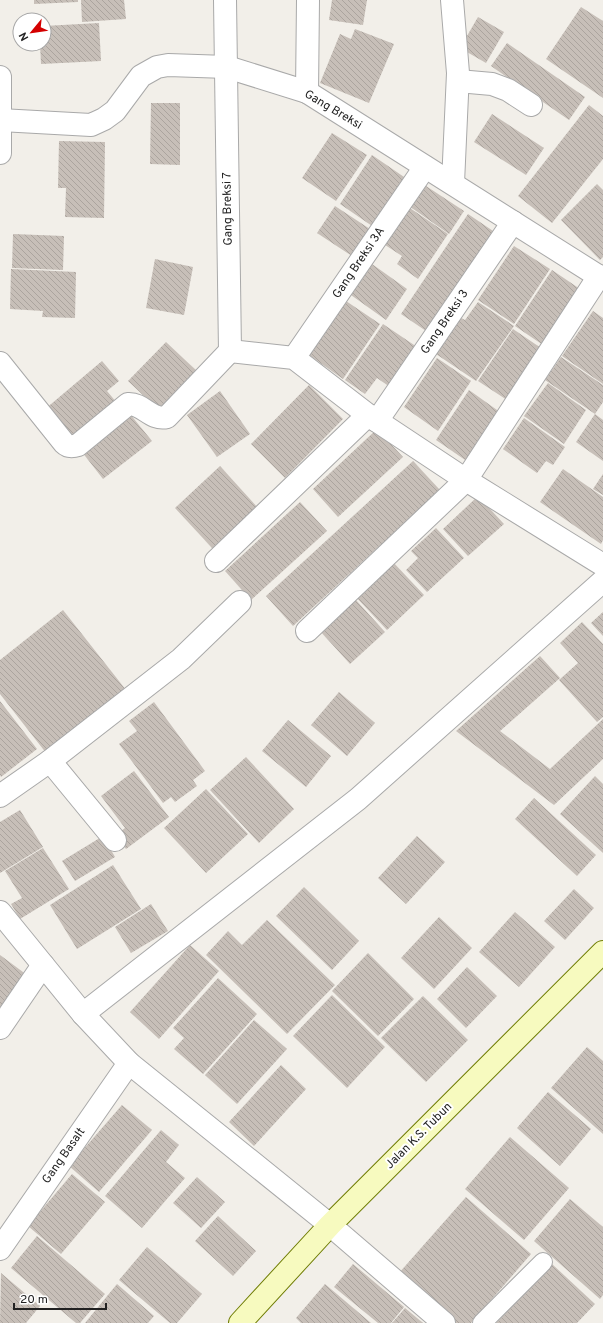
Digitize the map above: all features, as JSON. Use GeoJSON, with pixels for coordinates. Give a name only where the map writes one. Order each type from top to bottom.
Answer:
{"type":"FeatureCollection","features":[{"type":"Feature","properties":{"kind":"street","name":"Gang Breksi 7"},"geometry":{"type":"LineString","coordinates":[[225,0],[230,351]]}},
{"type":"Feature","properties":{"kind":"street"},"geometry":{"type":"LineString","coordinates":[[307,92],[308,0]]}},
{"type":"Feature","properties":{"kind":"street"},"geometry":{"type":"LineString","coordinates":[[452,0],[458,81],[453,184]]}},
{"type":"Feature","properties":{"kind":"street","name":"Gang Breksi"},"geometry":{"type":"LineString","coordinates":[[0,120],[91,125],[104,119],[114,111],[141,76],[157,67],[168,65],[227,67],[307,92],[601,277]]}},
{"type":"Feature","properties":{"kind":"street"},"geometry":{"type":"LineString","coordinates":[[0,77],[0,153]]}},
{"type":"Feature","properties":{"kind":"street"},"geometry":{"type":"LineString","coordinates":[[458,81],[492,84],[508,90],[531,105]]}},
{"type":"Feature","properties":{"kind":"street","name":"Gang Breksi 3A"},"geometry":{"type":"LineString","coordinates":[[294,358],[425,167]]}},
{"type":"Feature","properties":{"kind":"street","name":"Gang Breksi 3"},"geometry":{"type":"LineString","coordinates":[[216,561],[373,418],[513,222]]}},
{"type":"Feature","properties":{"kind":"street"},"geometry":{"type":"LineString","coordinates":[[307,631],[466,480],[601,277]]}},
{"type":"Feature","properties":{"kind":"street"},"geometry":{"type":"LineString","coordinates":[[0,363],[64,443],[68,446],[73,446],[78,445],[128,404],[134,404],[155,417],[167,417],[230,351],[294,358],[373,418],[466,480],[603,565]]}},
{"type":"Feature","properties":{"kind":"street"},"geometry":{"type":"LineString","coordinates":[[83,1014],[358,799],[603,581]]}},
{"type":"Feature","properties":{"kind":"street"},"geometry":{"type":"LineString","coordinates":[[0,796],[50,761],[181,660],[240,602]]}},
{"type":"Feature","properties":{"kind":"street"},"geometry":{"type":"LineString","coordinates":[[50,761],[115,840]]}},
{"type":"Feature","properties":{"kind":"street"},"geometry":{"type":"LineString","coordinates":[[0,912],[83,1014],[129,1063],[330,1225],[444,1323]]}},
{"type":"Feature","properties":{"kind":"street","name":"Jalan K.S. Tubun"},"geometry":{"type":"LineString","coordinates":[[240,1323],[330,1225],[603,952]]}},
{"type":"Feature","properties":{"kind":"street"},"geometry":{"type":"LineString","coordinates":[[0,1028],[43,965]]}},
{"type":"Feature","properties":{"kind":"street","name":"Gang Basalt"},"geometry":{"type":"LineString","coordinates":[[0,1249],[129,1063]]}},
{"type":"Feature","properties":{"kind":"lane"},"geometry":{"type":"LineString","coordinates":[[482,1323],[543,1262]]}},
{"type":"Feature","properties":{"kind":"building"},"geometry":{"type":"Polygon","coordinates":[[[34,0],[78,0],[78,2],[34,4],[34,0]]]}},
{"type":"Feature","properties":{"kind":"building"},"geometry":{"type":"Polygon","coordinates":[[[81,0],[124,0],[126,19],[82,22],[81,0]]]}},
{"type":"Feature","properties":{"kind":"building"},"geometry":{"type":"Polygon","coordinates":[[[332,0],[367,0],[363,25],[329,20],[332,0]]]}},
{"type":"Feature","properties":{"kind":"building"},"geometry":{"type":"Polygon","coordinates":[[[581,7],[603,21],[603,98],[546,59],[581,7]]]}},
{"type":"Feature","properties":{"kind":"building"},"geometry":{"type":"Polygon","coordinates":[[[478,17],[504,32],[486,63],[460,48],[478,17]]]}},
{"type":"Feature","properties":{"kind":"building"},"geometry":{"type":"Polygon","coordinates":[[[99,23],[101,61],[41,64],[40,52],[52,52],[52,26],[99,23]]]}},
{"type":"Feature","properties":{"kind":"building"},"geometry":{"type":"Polygon","coordinates":[[[355,29],[394,44],[369,103],[320,83],[340,34],[351,39],[355,29]]]}},
{"type":"Feature","properties":{"kind":"building"},"geometry":{"type":"Polygon","coordinates":[[[507,43],[585,97],[569,120],[491,66],[507,43]]]}},
{"type":"Feature","properties":{"kind":"building"},"geometry":{"type":"Polygon","coordinates":[[[151,103],[180,103],[180,165],[150,164],[151,103]]]}},
{"type":"Feature","properties":{"kind":"building"},"geometry":{"type":"Polygon","coordinates":[[[589,105],[603,116],[603,159],[552,223],[518,196],[589,105]]]}},
{"type":"Feature","properties":{"kind":"building"},"geometry":{"type":"Polygon","coordinates":[[[492,114],[544,148],[526,175],[474,142],[492,114]]]}},
{"type":"Feature","properties":{"kind":"building"},"geometry":{"type":"Polygon","coordinates":[[[332,133],[367,155],[336,201],[302,178],[332,133]]]}},
{"type":"Feature","properties":{"kind":"building"},"geometry":{"type":"Polygon","coordinates":[[[59,141],[105,142],[104,218],[65,217],[66,188],[58,188],[59,141]]]}},
{"type":"Feature","properties":{"kind":"building"},"geometry":{"type":"Polygon","coordinates":[[[372,155],[407,179],[375,228],[340,204],[372,155]]]}},
{"type":"Feature","properties":{"kind":"building"},"geometry":{"type":"Polygon","coordinates":[[[423,184],[464,211],[449,234],[409,206],[423,184]]]}},
{"type":"Feature","properties":{"kind":"building"},"geometry":{"type":"Polygon","coordinates":[[[597,184],[603,190],[603,257],[600,260],[561,220],[597,184]]]}},
{"type":"Feature","properties":{"kind":"building"},"geometry":{"type":"Polygon","coordinates":[[[404,204],[448,234],[418,279],[397,264],[402,256],[379,241],[404,204]]]}},
{"type":"Feature","properties":{"kind":"building"},"geometry":{"type":"Polygon","coordinates":[[[335,206],[373,231],[355,258],[317,233],[335,206]]]}},
{"type":"Feature","properties":{"kind":"building"},"geometry":{"type":"Polygon","coordinates":[[[468,214],[499,235],[432,335],[401,314],[468,214]]]}},
{"type":"Feature","properties":{"kind":"building"},"geometry":{"type":"Polygon","coordinates":[[[13,234],[64,236],[63,270],[12,268],[13,234]]]}},
{"type":"Feature","properties":{"kind":"building"},"geometry":{"type":"Polygon","coordinates":[[[514,246],[550,269],[514,324],[478,300],[514,246]]]}},
{"type":"Feature","properties":{"kind":"building"},"geometry":{"type":"Polygon","coordinates":[[[155,259],[193,267],[184,315],[146,308],[155,259]]]}},
{"type":"Feature","properties":{"kind":"building"},"geometry":{"type":"Polygon","coordinates":[[[372,264],[407,289],[386,320],[351,295],[372,264]]]}},
{"type":"Feature","properties":{"kind":"building"},"geometry":{"type":"Polygon","coordinates":[[[11,269],[76,272],[75,318],[42,317],[43,311],[10,309],[11,269]]]}},
{"type":"Feature","properties":{"kind":"building"},"geometry":{"type":"Polygon","coordinates":[[[552,270],[580,289],[543,345],[515,326],[552,270]]]}},
{"type":"Feature","properties":{"kind":"building"},"geometry":{"type":"Polygon","coordinates":[[[346,301],[380,324],[343,379],[309,355],[346,301]]]}},
{"type":"Feature","properties":{"kind":"building"},"geometry":{"type":"Polygon","coordinates":[[[478,302],[514,326],[476,381],[436,354],[461,318],[465,320],[478,302]]]}},
{"type":"Feature","properties":{"kind":"building"},"geometry":{"type":"Polygon","coordinates":[[[593,311],[603,318],[603,384],[562,356],[593,311]]]}},
{"type":"Feature","properties":{"kind":"building"},"geometry":{"type":"Polygon","coordinates":[[[383,324],[417,347],[390,387],[377,378],[365,394],[345,380],[383,324]]]}},
{"type":"Feature","properties":{"kind":"building"},"geometry":{"type":"Polygon","coordinates":[[[513,329],[541,348],[507,400],[478,381],[513,329]]]}},
{"type":"Feature","properties":{"kind":"building"},"geometry":{"type":"Polygon","coordinates":[[[166,342],[200,374],[162,413],[128,381],[166,342]]]}},
{"type":"Feature","properties":{"kind":"building"},"geometry":{"type":"Polygon","coordinates":[[[561,357],[603,385],[603,402],[595,414],[545,380],[561,357]]]}},
{"type":"Feature","properties":{"kind":"building"},"geometry":{"type":"Polygon","coordinates":[[[437,358],[471,381],[438,431],[404,407],[437,358]]]}},
{"type":"Feature","properties":{"kind":"building"},"geometry":{"type":"Polygon","coordinates":[[[102,361],[119,381],[107,391],[117,403],[71,442],[44,410],[102,361]]]}},
{"type":"Feature","properties":{"kind":"building"},"geometry":{"type":"Polygon","coordinates":[[[548,383],[586,410],[564,444],[524,416],[548,383]]]}},
{"type":"Feature","properties":{"kind":"building"},"geometry":{"type":"Polygon","coordinates":[[[309,385],[343,419],[285,478],[251,444],[309,385]]]}},
{"type":"Feature","properties":{"kind":"building"},"geometry":{"type":"Polygon","coordinates":[[[469,390],[504,415],[471,464],[436,440],[469,390]]]}},
{"type":"Feature","properties":{"kind":"building"},"geometry":{"type":"Polygon","coordinates":[[[220,391],[250,434],[217,457],[187,415],[220,391]]]}},
{"type":"Feature","properties":{"kind":"building"},"geometry":{"type":"Polygon","coordinates":[[[130,414],[152,441],[103,479],[82,452],[130,414]]]}},
{"type":"Feature","properties":{"kind":"building"},"geometry":{"type":"Polygon","coordinates":[[[595,414],[603,420],[603,461],[576,442],[595,414]]]}},
{"type":"Feature","properties":{"kind":"building"},"geometry":{"type":"Polygon","coordinates":[[[524,418],[565,447],[553,465],[546,461],[537,473],[503,449],[524,418]]]}},
{"type":"Feature","properties":{"kind":"building"},"geometry":{"type":"Polygon","coordinates":[[[377,429],[403,457],[338,517],[313,489],[377,429]]]}},
{"type":"Feature","properties":{"kind":"building"},"geometry":{"type":"Polygon","coordinates":[[[413,461],[440,490],[293,626],[266,596],[413,461]]]}},
{"type":"Feature","properties":{"kind":"building"},"geometry":{"type":"Polygon","coordinates":[[[220,466],[258,508],[213,549],[175,508],[220,466]]]}},
{"type":"Feature","properties":{"kind":"building"},"geometry":{"type":"Polygon","coordinates":[[[563,469],[603,497],[603,540],[601,544],[540,502],[563,469]]]}},
{"type":"Feature","properties":{"kind":"building"},"geometry":{"type":"Polygon","coordinates":[[[603,474],[603,495],[593,489],[603,474]]]}},
{"type":"Feature","properties":{"kind":"building"},"geometry":{"type":"Polygon","coordinates":[[[478,496],[504,524],[468,556],[443,529],[478,496]]]}},
{"type":"Feature","properties":{"kind":"building"},"geometry":{"type":"Polygon","coordinates":[[[300,502],[327,531],[251,600],[225,571],[300,502]]]}},
{"type":"Feature","properties":{"kind":"building"},"geometry":{"type":"Polygon","coordinates":[[[436,528],[464,558],[427,592],[406,570],[418,558],[411,551],[436,528]]]}},
{"type":"Feature","properties":{"kind":"building"},"geometry":{"type":"Polygon","coordinates":[[[392,561],[424,595],[387,630],[355,596],[392,561]]]}},
{"type":"Feature","properties":{"kind":"building"},"geometry":{"type":"Polygon","coordinates":[[[355,599],[385,632],[350,664],[320,631],[355,599]]]}},
{"type":"Feature","properties":{"kind":"building"},"geometry":{"type":"Polygon","coordinates":[[[63,610],[130,695],[50,758],[0,694],[0,660],[63,610]]]}},
{"type":"Feature","properties":{"kind":"building"},"geometry":{"type":"Polygon","coordinates":[[[603,612],[603,636],[591,623],[603,612]]]}},
{"type":"Feature","properties":{"kind":"building"},"geometry":{"type":"Polygon","coordinates":[[[582,622],[603,644],[603,717],[597,722],[559,680],[578,663],[560,643],[582,622]]]}},
{"type":"Feature","properties":{"kind":"building"},"geometry":{"type":"Polygon","coordinates":[[[540,656],[560,678],[500,731],[550,769],[603,719],[603,759],[554,805],[456,731],[540,656]]]}},
{"type":"Feature","properties":{"kind":"building"},"geometry":{"type":"Polygon","coordinates":[[[339,692],[375,723],[347,756],[311,725],[339,692]]]}},
{"type":"Feature","properties":{"kind":"building"},"geometry":{"type":"Polygon","coordinates":[[[0,701],[37,749],[1,777],[0,775],[0,701]]]}},
{"type":"Feature","properties":{"kind":"building"},"geometry":{"type":"Polygon","coordinates":[[[154,702],[205,771],[193,780],[197,786],[175,802],[171,797],[163,803],[119,744],[137,731],[129,721],[154,702]]]}},
{"type":"Feature","properties":{"kind":"building"},"geometry":{"type":"Polygon","coordinates":[[[288,720],[331,756],[306,787],[262,751],[288,720]]]}},
{"type":"Feature","properties":{"kind":"building"},"geometry":{"type":"Polygon","coordinates":[[[246,757],[294,809],[259,843],[210,790],[246,757]]]}},
{"type":"Feature","properties":{"kind":"building"},"geometry":{"type":"Polygon","coordinates":[[[134,771],[169,817],[126,849],[116,835],[125,828],[101,796],[134,771]]]}},
{"type":"Feature","properties":{"kind":"building"},"geometry":{"type":"Polygon","coordinates":[[[595,776],[603,784],[603,853],[560,814],[595,776]]]}},
{"type":"Feature","properties":{"kind":"building"},"geometry":{"type":"Polygon","coordinates":[[[206,789],[248,834],[206,873],[164,828],[206,789]]]}},
{"type":"Feature","properties":{"kind":"building"},"geometry":{"type":"Polygon","coordinates":[[[534,798],[596,855],[577,876],[515,819],[534,798]]]}},
{"type":"Feature","properties":{"kind":"building"},"geometry":{"type":"Polygon","coordinates":[[[20,810],[43,847],[0,873],[0,822],[20,810]]]}},
{"type":"Feature","properties":{"kind":"building"},"geometry":{"type":"Polygon","coordinates":[[[103,836],[115,857],[75,881],[62,861],[103,836]]]}},
{"type":"Feature","properties":{"kind":"building"},"geometry":{"type":"Polygon","coordinates":[[[417,836],[445,862],[406,904],[378,878],[417,836]]]}},
{"type":"Feature","properties":{"kind":"building"},"geometry":{"type":"Polygon","coordinates":[[[43,848],[69,889],[20,919],[11,904],[22,898],[5,871],[43,848]]]}},
{"type":"Feature","properties":{"kind":"building"},"geometry":{"type":"Polygon","coordinates":[[[113,865],[141,909],[77,949],[50,905],[113,865]]]}},
{"type":"Feature","properties":{"kind":"building"},"geometry":{"type":"Polygon","coordinates":[[[304,887],[359,941],[332,970],[276,916],[304,887]]]}},
{"type":"Feature","properties":{"kind":"building"},"geometry":{"type":"Polygon","coordinates":[[[574,889],[594,908],[565,940],[544,921],[574,889]]]}},
{"type":"Feature","properties":{"kind":"building"},"geometry":{"type":"Polygon","coordinates":[[[151,904],[168,931],[131,953],[115,927],[151,904]]]}},
{"type":"Feature","properties":{"kind":"building"},"geometry":{"type":"Polygon","coordinates":[[[515,912],[555,947],[519,987],[479,952],[515,912]]]}},
{"type":"Feature","properties":{"kind":"building"},"geometry":{"type":"Polygon","coordinates":[[[439,917],[472,948],[434,989],[401,958],[439,917]]]}},
{"type":"Feature","properties":{"kind":"building"},"geometry":{"type":"Polygon","coordinates":[[[267,920],[335,985],[287,1034],[206,955],[228,931],[242,945],[267,920]]]}},
{"type":"Feature","properties":{"kind":"building"},"geometry":{"type":"Polygon","coordinates":[[[190,945],[219,971],[159,1039],[130,1012],[190,945]]]}},
{"type":"Feature","properties":{"kind":"building"},"geometry":{"type":"Polygon","coordinates":[[[368,953],[414,999],[378,1036],[332,991],[368,953]]]}},
{"type":"Feature","properties":{"kind":"building"},"geometry":{"type":"Polygon","coordinates":[[[0,955],[27,975],[0,1012],[0,955]]]}},
{"type":"Feature","properties":{"kind":"building"},"geometry":{"type":"Polygon","coordinates":[[[467,967],[497,996],[466,1028],[437,999],[467,967]]]}},
{"type":"Feature","properties":{"kind":"building"},"geometry":{"type":"Polygon","coordinates":[[[218,978],[257,1014],[203,1074],[174,1049],[184,1038],[173,1028],[218,978]]]}},
{"type":"Feature","properties":{"kind":"building"},"geometry":{"type":"Polygon","coordinates":[[[332,995],[385,1047],[347,1088],[293,1036],[332,995]]]}},
{"type":"Feature","properties":{"kind":"building"},"geometry":{"type":"Polygon","coordinates":[[[423,996],[468,1040],[426,1082],[381,1038],[423,996]]]}},
{"type":"Feature","properties":{"kind":"building"},"geometry":{"type":"Polygon","coordinates":[[[254,1020],[287,1049],[237,1104],[205,1075],[254,1020]]]}},
{"type":"Feature","properties":{"kind":"building"},"geometry":{"type":"Polygon","coordinates":[[[587,1047],[603,1061],[603,1134],[551,1088],[587,1047]]]}},
{"type":"Feature","properties":{"kind":"building"},"geometry":{"type":"Polygon","coordinates":[[[281,1065],[306,1089],[254,1146],[229,1122],[281,1065]]]}},
{"type":"Feature","properties":{"kind":"building"},"geometry":{"type":"Polygon","coordinates":[[[548,1092],[591,1129],[560,1166],[517,1128],[548,1092]]]}},
{"type":"Feature","properties":{"kind":"building"},"geometry":{"type":"Polygon","coordinates":[[[122,1105],[152,1130],[99,1192],[69,1166],[122,1105]]]}},
{"type":"Feature","properties":{"kind":"building"},"geometry":{"type":"Polygon","coordinates":[[[161,1130],[179,1145],[166,1162],[185,1178],[142,1228],[105,1196],[161,1130]]]}},
{"type":"Feature","properties":{"kind":"building"},"geometry":{"type":"Polygon","coordinates":[[[510,1137],[569,1188],[524,1240],[465,1189],[510,1137]]]}},
{"type":"Feature","properties":{"kind":"building"},"geometry":{"type":"Polygon","coordinates":[[[72,1174],[105,1202],[61,1254],[28,1226],[72,1174]]]}},
{"type":"Feature","properties":{"kind":"building"},"geometry":{"type":"Polygon","coordinates":[[[197,1177],[225,1202],[201,1228],[173,1203],[197,1177]]]}},
{"type":"Feature","properties":{"kind":"building"},"geometry":{"type":"Polygon","coordinates":[[[466,1197],[531,1254],[471,1323],[455,1323],[399,1273],[466,1197]]]}},
{"type":"Feature","properties":{"kind":"building"},"geometry":{"type":"Polygon","coordinates":[[[570,1199],[603,1227],[603,1295],[600,1299],[534,1241],[570,1199]]]}},
{"type":"Feature","properties":{"kind":"building"},"geometry":{"type":"Polygon","coordinates":[[[218,1216],[256,1251],[233,1276],[195,1241],[218,1216]]]}},
{"type":"Feature","properties":{"kind":"building"},"geometry":{"type":"Polygon","coordinates":[[[37,1236],[105,1294],[80,1323],[76,1323],[11,1268],[37,1236]]]}},
{"type":"Feature","properties":{"kind":"building"},"geometry":{"type":"Polygon","coordinates":[[[147,1247],[202,1294],[177,1323],[170,1323],[119,1280],[147,1247]]]}},
{"type":"Feature","properties":{"kind":"building"},"geometry":{"type":"Polygon","coordinates":[[[353,1264],[404,1307],[391,1323],[378,1323],[334,1287],[353,1264]]]}},
{"type":"Feature","properties":{"kind":"building"},"geometry":{"type":"Polygon","coordinates":[[[552,1264],[595,1304],[577,1323],[496,1323],[552,1264]]]}},
{"type":"Feature","properties":{"kind":"building"},"geometry":{"type":"Polygon","coordinates":[[[1,1273],[40,1306],[26,1323],[0,1323],[1,1273]]]}},
{"type":"Feature","properties":{"kind":"building"},"geometry":{"type":"Polygon","coordinates":[[[117,1284],[154,1316],[148,1323],[85,1323],[117,1284]]]}},
{"type":"Feature","properties":{"kind":"building"},"geometry":{"type":"Polygon","coordinates":[[[325,1284],[371,1323],[301,1323],[296,1318],[325,1284]]]}},
{"type":"Feature","properties":{"kind":"building"},"geometry":{"type":"Polygon","coordinates":[[[405,1308],[423,1323],[392,1323],[405,1308]]]}}]}
